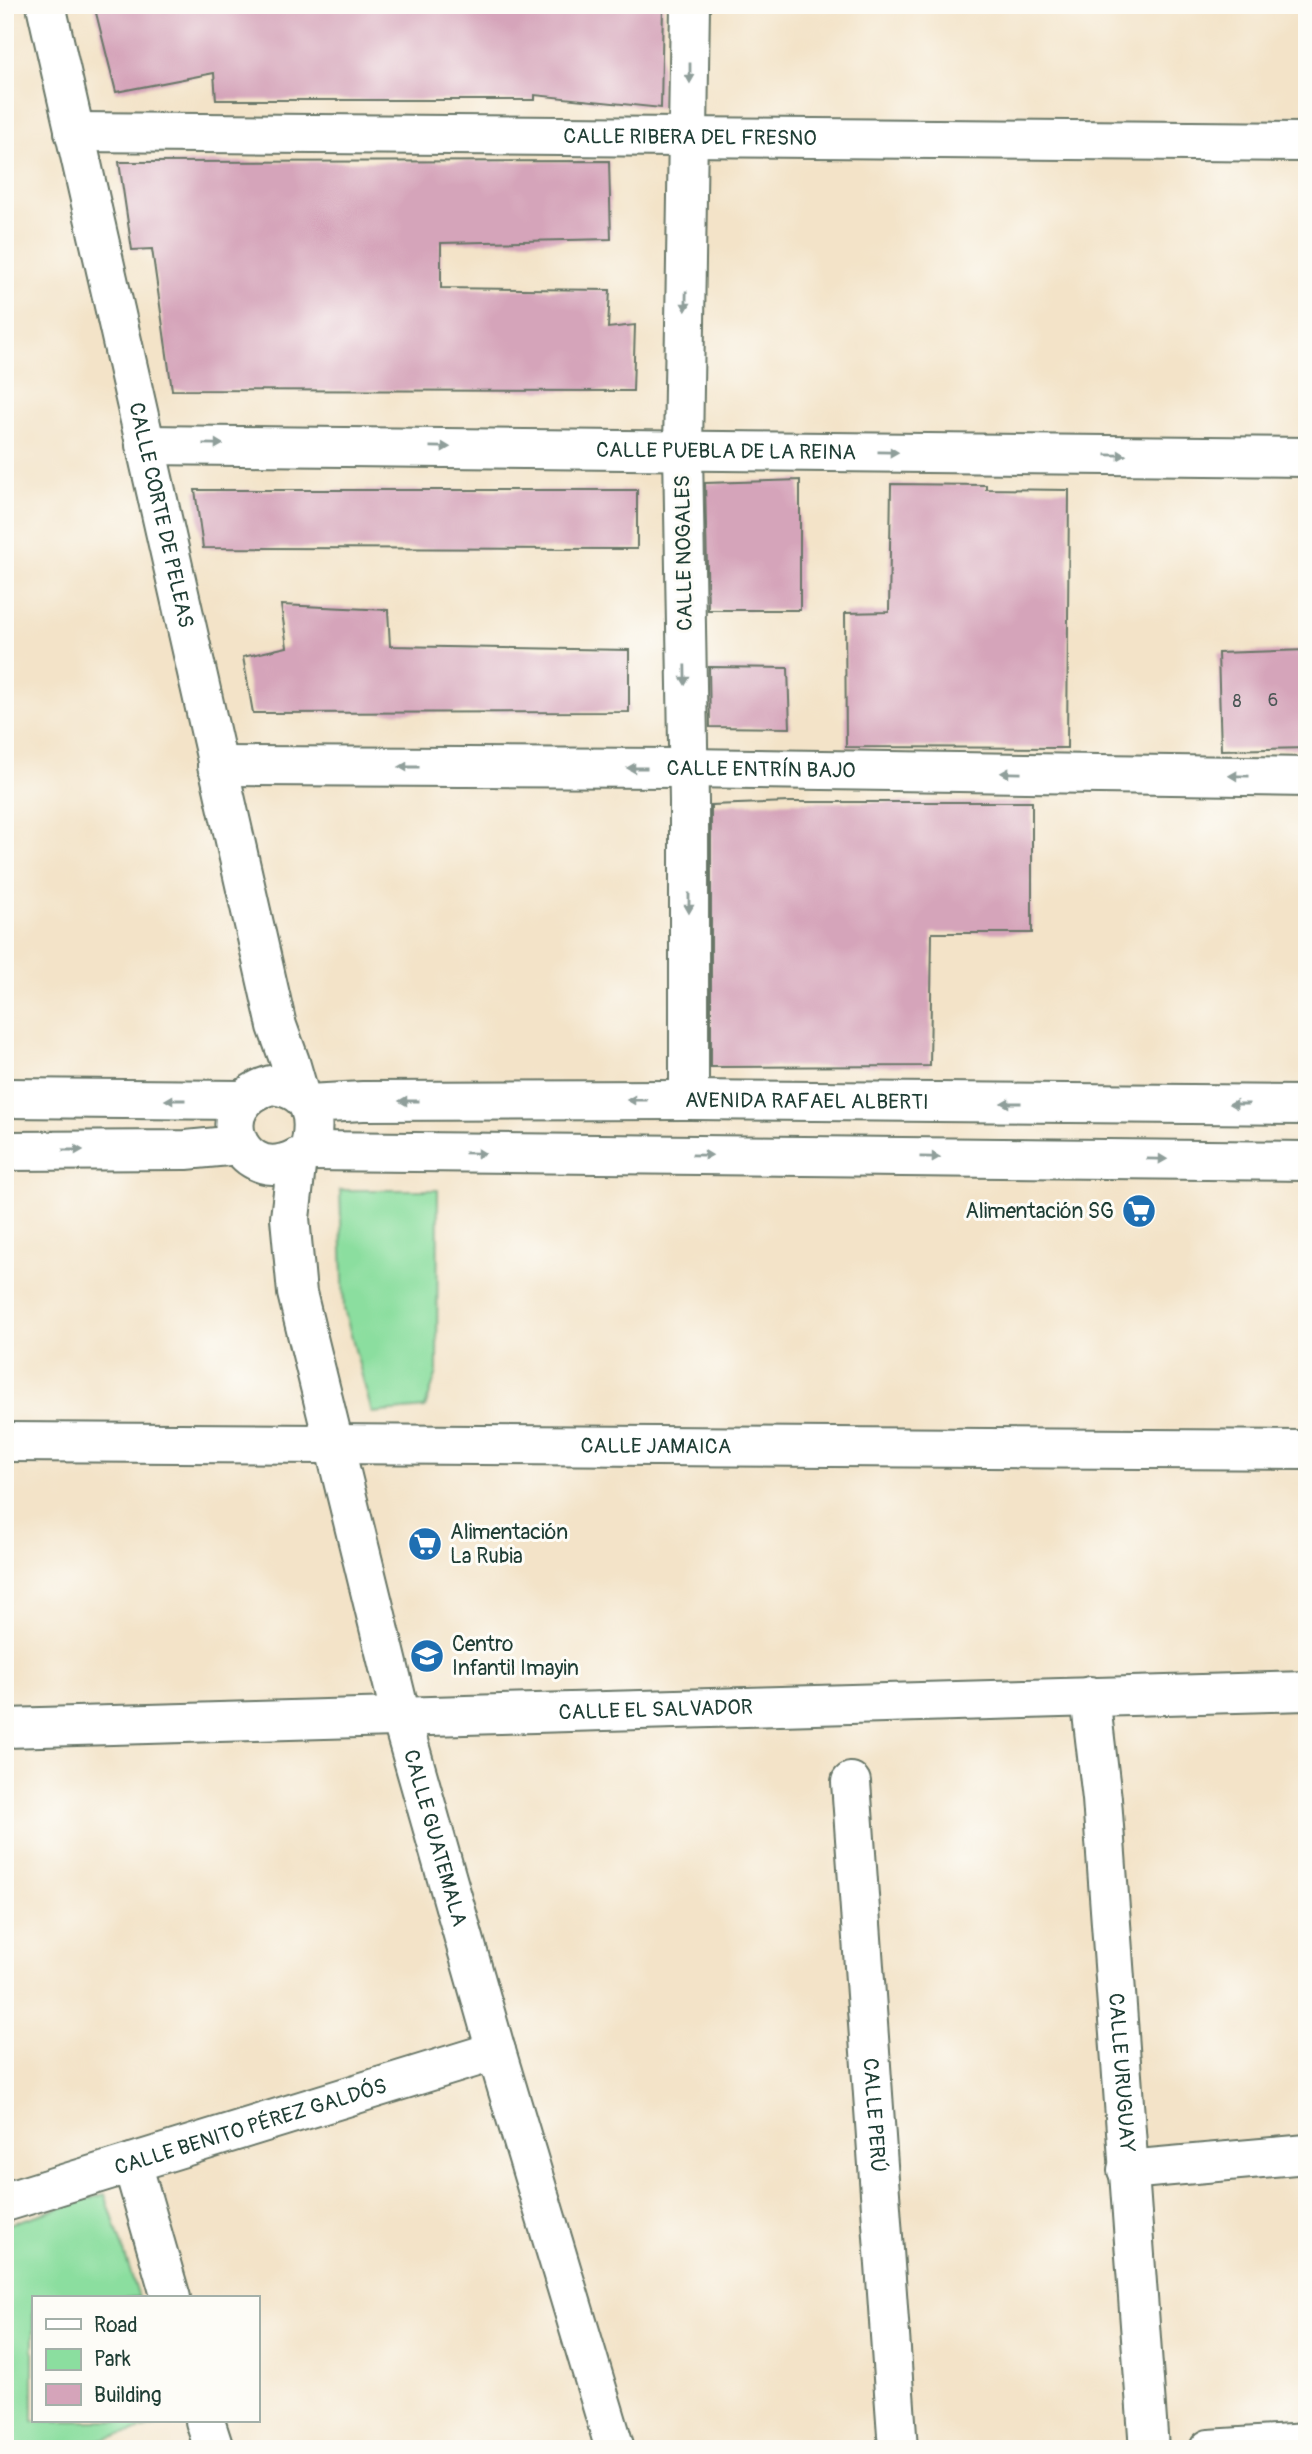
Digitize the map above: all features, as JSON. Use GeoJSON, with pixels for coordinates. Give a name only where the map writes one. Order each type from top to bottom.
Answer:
{"type":"FeatureCollection","features":[{"type":"Feature","properties":{"kind":"street","name":"CALLE CORTE DE PELEAS"},"geometry":{"type":"LineString","coordinates":[[46,5],[277,1026],[303,1099]]}},
{"type":"Feature","properties":{"kind":"street","name":"CALLE NOGALES"},"geometry":{"type":"LineString","coordinates":[[689,1100],[689,802],[683,450],[690,5]]}},
{"type":"Feature","properties":{"kind":"street","name":"CALLE RIBERA DEL FRESNO"},"geometry":{"type":"LineString","coordinates":[[74,132],[1307,142]]}},
{"type":"Feature","properties":{"kind":"street","name":"CALLE PUEBLA DE LA REINA"},"geometry":{"type":"LineString","coordinates":[[145,444],[1307,457]]}},
{"type":"Feature","properties":{"kind":"street","name":"CALLE ENTRÍN BAJO"},"geometry":{"type":"LineString","coordinates":[[217,766],[687,768],[1307,777]]}},
{"type":"Feature","properties":{"kind":"street"},"geometry":{"type":"LineString","coordinates":[[277,1026],[249,1095],[235,1114],[234,1130],[245,1151],[265,1164],[282,1164],[303,1154],[1307,1161]]}},
{"type":"Feature","properties":{"kind":"street"},"geometry":{"type":"LineString","coordinates":[[5,1098],[249,1095],[271,1085],[285,1087],[303,1099],[313,1117],[314,1132],[303,1154]]}},
{"type":"Feature","properties":{"kind":"street","name":"AVENIDA RAFAEL ALBERTI"},"geometry":{"type":"LineString","coordinates":[[303,1099],[1307,1105]]}},
{"type":"Feature","properties":{"kind":"street"},"geometry":{"type":"LineString","coordinates":[[5,1151],[245,1151]]}},
{"type":"Feature","properties":{"kind":"street","name":"CALLE GUATEMALA"},"geometry":{"type":"LineString","coordinates":[[245,1151],[290,1218]]}},
{"type":"Feature","properties":{"kind":"street","name":"CALLE GUATEMALA"},"geometry":{"type":"LineString","coordinates":[[303,1154],[290,1218],[297,1293],[401,1717],[496,2051],[615,2449]]}},
{"type":"Feature","properties":{"kind":"street","name":"CALLE JAMAICA"},"geometry":{"type":"LineString","coordinates":[[5,1442],[1307,1450]]}},
{"type":"Feature","properties":{"kind":"street","name":"CALLE EL SALVADOR"},"geometry":{"type":"LineString","coordinates":[[5,1728],[1307,1691]]}},
{"type":"Feature","properties":{"kind":"street","name":"CALLE URUGUAY"},"geometry":{"type":"LineString","coordinates":[[1090,1696],[1102,1799],[1149,2449]]}},
{"type":"Feature","properties":{"kind":"street","name":"CALLE PERÚ"},"geometry":{"type":"LineString","coordinates":[[851,1782],[898,2449]]}},
{"type":"Feature","properties":{"kind":"street","name":"CALLE BENITO PÉREZ GALDÓS"},"geometry":{"type":"LineString","coordinates":[[5,2202],[496,2051]]}},
{"type":"Feature","properties":{"kind":"street"},"geometry":{"type":"LineString","coordinates":[[1127,2170],[1307,2154]]}},
{"type":"Feature","properties":{"kind":"street"},"geometry":{"type":"LineString","coordinates":[[132,2163],[170,2296]]}},
{"type":"Feature","properties":{"kind":"street"},"geometry":{"type":"LineString","coordinates":[[205,2422],[214,2449]]}},
{"type":"Feature","properties":{"kind":"street"},"geometry":{"type":"LineString","coordinates":[[1209,2449],[1307,2443]]}},
{"type":"Feature","properties":{"kind":"green space"},"geometry":{"type":"Polygon","coordinates":[[[340,1190],[438,1190],[437,1372],[425,1408],[372,1413],[344,1309],[340,1190]]]}},
{"type":"Feature","properties":{"kind":"green space"},"geometry":{"type":"Polygon","coordinates":[[[105,2194],[138,2296],[32,2296],[32,2422],[170,2422],[63,2449],[5,2449],[5,2225],[105,2194]]]}},
{"type":"Feature","properties":{"kind":"building"},"geometry":{"type":"Polygon","coordinates":[[[94,5],[663,5],[661,108],[535,95],[535,100],[216,100],[214,73],[116,92],[94,5]]]}},
{"type":"Feature","properties":{"kind":"building"},"geometry":{"type":"Polygon","coordinates":[[[609,161],[611,239],[441,243],[441,288],[610,290],[608,328],[635,325],[633,391],[172,390],[152,249],[132,250],[119,162],[609,161]]]}},
{"type":"Feature","properties":{"kind":"building"},"geometry":{"type":"Polygon","coordinates":[[[800,480],[800,610],[708,610],[705,483],[800,480]]]}},
{"type":"Feature","properties":{"kind":"building"},"geometry":{"type":"Polygon","coordinates":[[[891,484],[986,485],[986,489],[1069,490],[1067,748],[846,747],[845,613],[889,612],[891,484]]]}},
{"type":"Feature","properties":{"kind":"building"},"geometry":{"type":"Polygon","coordinates":[[[195,490],[637,490],[637,549],[203,548],[195,490]]]}},
{"type":"Feature","properties":{"kind":"building"},"geometry":{"type":"Polygon","coordinates":[[[281,605],[388,610],[390,646],[629,650],[629,712],[253,713],[243,657],[287,647],[281,605]]]}},
{"type":"Feature","properties":{"kind":"building"},"geometry":{"type":"Polygon","coordinates":[[[1307,650],[1307,748],[1221,750],[1218,653],[1307,650]]]}},
{"type":"Feature","properties":{"kind":"building"},"geometry":{"type":"Polygon","coordinates":[[[709,667],[788,668],[790,728],[710,727],[709,667]]]}},
{"type":"Feature","properties":{"kind":"building"},"geometry":{"type":"Polygon","coordinates":[[[790,802],[1032,802],[1032,933],[932,933],[930,1066],[711,1067],[711,805],[790,802]]]}},
{"type":"Feature","properties":{"kind":"place","name":"Alimentación SG"},"geometry":{"type":"Point","coordinates":[1139,1211]}},
{"type":"Feature","properties":{"kind":"place","name":"Alimentación La Rubia"},"geometry":{"type":"Point","coordinates":[425,1544]}},
{"type":"Feature","properties":{"kind":"place","name":"Centro Infantil Imayin"},"geometry":{"type":"Point","coordinates":[427,1656]}}]}
